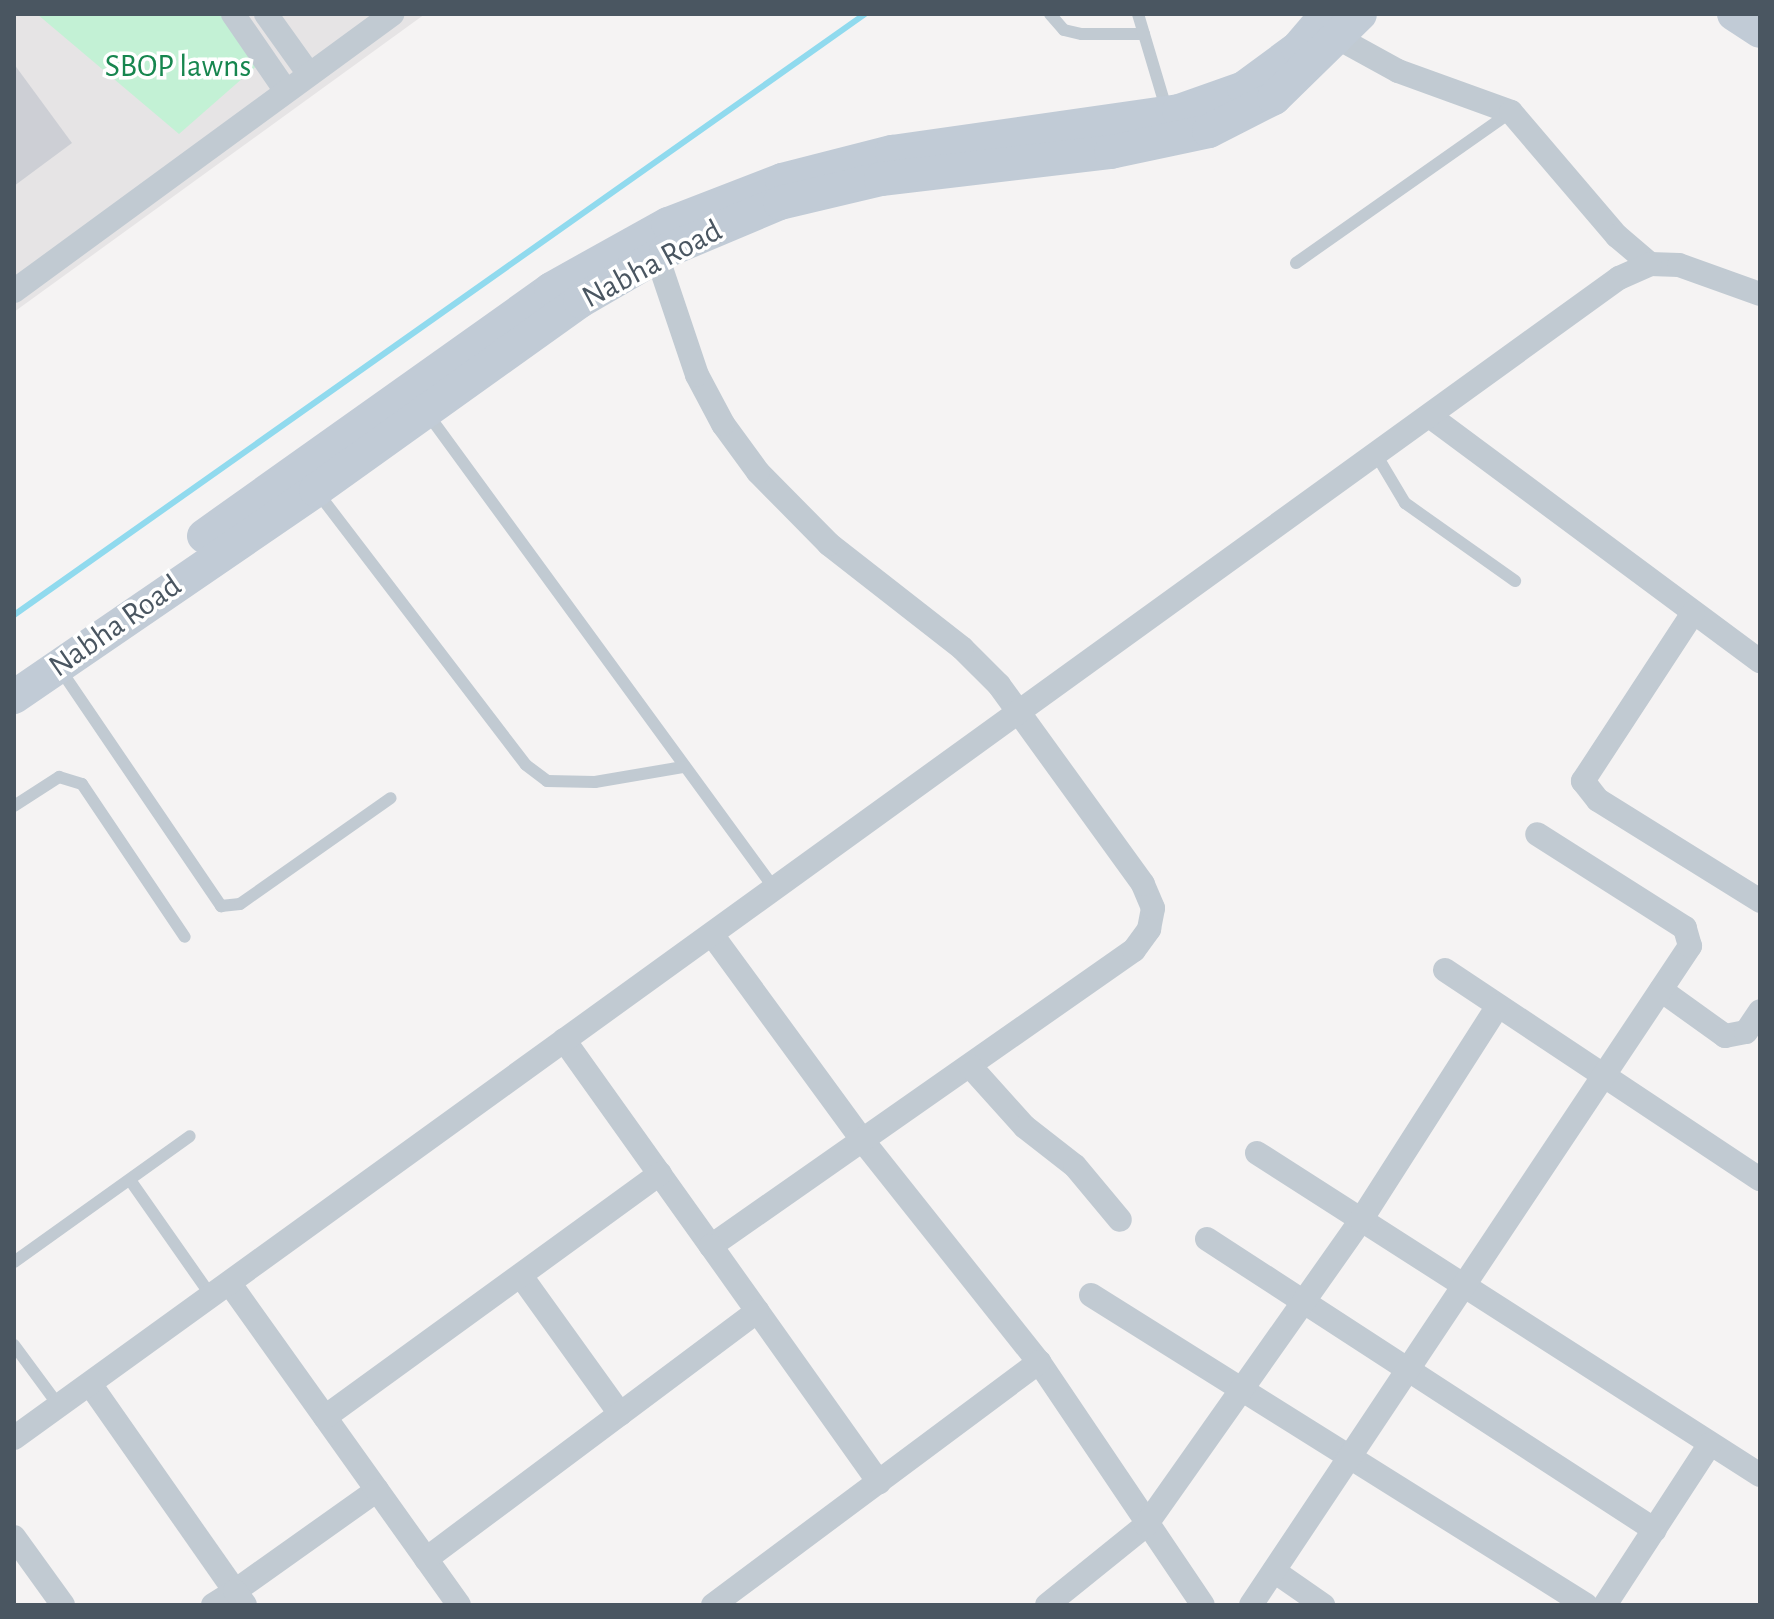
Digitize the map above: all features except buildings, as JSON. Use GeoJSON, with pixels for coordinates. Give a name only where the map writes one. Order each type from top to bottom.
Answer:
{"type":"FeatureCollection","features":[{"type":"Feature","properties":{"kind":"main road"},"geometry":{"type":"LineString","coordinates":[[1734,14],[1760,31]]}},
{"type":"Feature","properties":{"kind":"main road","name":"Nabha Road"},"geometry":{"type":"LineString","coordinates":[[14,670],[417,400],[657,256],[780,203],[881,179],[1254,110],[1304,73],[1342,22]]}},
{"type":"Feature","properties":{"kind":"main road","name":"Nabha Road"},"geometry":{"type":"LineString","coordinates":[[14,697],[316,490],[417,400],[613,250],[730,197],[892,152],[1172,127]]}},
{"type":"Feature","properties":{"kind":"street"},"geometry":{"type":"LineString","coordinates":[[233,14],[286,91]]}},
{"type":"Feature","properties":{"kind":"street"},"geometry":{"type":"LineString","coordinates":[[266,14],[309,74]]}},
{"type":"Feature","properties":{"kind":"street"},"geometry":{"type":"LineString","coordinates":[[14,291],[392,14]]}},
{"type":"Feature","properties":{"kind":"street"},"geometry":{"type":"LineString","coordinates":[[1342,22],[1398,71],[1511,112],[1617,236],[1650,264]]}},
{"type":"Feature","properties":{"kind":"street"},"geometry":{"type":"LineString","coordinates":[[657,256],[697,375],[723,424],[758,472],[829,544],[962,648],[1022,711],[1143,884],[1153,908],[1149,929],[1134,950],[711,1246]]}},
{"type":"Feature","properties":{"kind":"street"},"geometry":{"type":"LineString","coordinates":[[14,1438],[564,1040],[713,936],[774,888],[1377,456],[1619,278],[1650,264],[1679,265],[1760,294]]}},
{"type":"Feature","properties":{"kind":"street"},"geometry":{"type":"LineString","coordinates":[[1431,417],[1760,661]]}},
{"type":"Feature","properties":{"kind":"street"},"geometry":{"type":"LineString","coordinates":[[1693,613],[1583,781],[1598,800],[1760,901]]}},
{"type":"Feature","properties":{"kind":"street"},"geometry":{"type":"LineString","coordinates":[[1251,1605],[1407,1366],[1690,946],[1685,928],[1537,834]]}},
{"type":"Feature","properties":{"kind":"street"},"geometry":{"type":"LineString","coordinates":[[713,936],[863,1141],[1039,1362],[1146,1525],[1203,1605]]}},
{"type":"Feature","properties":{"kind":"street"},"geometry":{"type":"LineString","coordinates":[[1445,970],[1760,1179]]}},
{"type":"Feature","properties":{"kind":"street"},"geometry":{"type":"LineString","coordinates":[[1661,990],[1725,1036],[1746,1032],[1760,1011]]}},
{"type":"Feature","properties":{"kind":"street"},"geometry":{"type":"LineString","coordinates":[[1047,1605],[1146,1525],[1242,1393],[1361,1220],[1498,1006]]}},
{"type":"Feature","properties":{"kind":"street"},"geometry":{"type":"LineString","coordinates":[[564,1040],[879,1482]]}},
{"type":"Feature","properties":{"kind":"street"},"geometry":{"type":"LineString","coordinates":[[970,1066],[1016,1120],[1075,1166],[1120,1220]]}},
{"type":"Feature","properties":{"kind":"street"},"geometry":{"type":"LineString","coordinates":[[1257,1153],[1760,1475]]}},
{"type":"Feature","properties":{"kind":"street"},"geometry":{"type":"LineString","coordinates":[[325,1417],[660,1174]]}},
{"type":"Feature","properties":{"kind":"street"},"geometry":{"type":"LineString","coordinates":[[1207,1239],[1407,1366],[1655,1530]]}},
{"type":"Feature","properties":{"kind":"street"},"geometry":{"type":"LineString","coordinates":[[521,1276],[620,1414]]}},
{"type":"Feature","properties":{"kind":"street"},"geometry":{"type":"LineString","coordinates":[[221,1290],[325,1417],[459,1605]]}},
{"type":"Feature","properties":{"kind":"street"},"geometry":{"type":"LineString","coordinates":[[1091,1295],[1242,1393],[1351,1453],[1586,1605]]}},
{"type":"Feature","properties":{"kind":"street"},"geometry":{"type":"LineString","coordinates":[[426,1559],[758,1311]]}},
{"type":"Feature","properties":{"kind":"street"},"geometry":{"type":"LineString","coordinates":[[728,1601],[1039,1362]]}},
{"type":"Feature","properties":{"kind":"street"},"geometry":{"type":"LineString","coordinates":[[90,1384],[240,1598]]}},
{"type":"Feature","properties":{"kind":"street"},"geometry":{"type":"LineString","coordinates":[[1605,1605],[1710,1444]]}},
{"type":"Feature","properties":{"kind":"street"},"geometry":{"type":"LineString","coordinates":[[213,1605],[240,1598],[377,1490]]}},
{"type":"Feature","properties":{"kind":"street"},"geometry":{"type":"LineString","coordinates":[[14,1537],[63,1605]]}},
{"type":"Feature","properties":{"kind":"street"},"geometry":{"type":"LineString","coordinates":[[1274,1571],[1323,1605]]}},
{"type":"Feature","properties":{"kind":"lane"},"geometry":{"type":"LineString","coordinates":[[1050,14],[1064,30],[1082,34],[1144,34]]}},
{"type":"Feature","properties":{"kind":"lane"},"geometry":{"type":"LineString","coordinates":[[1138,14],[1172,127]]}},
{"type":"Feature","properties":{"kind":"lane"},"geometry":{"type":"LineString","coordinates":[[1296,263],[1511,112]]}},
{"type":"Feature","properties":{"kind":"lane"},"geometry":{"type":"LineString","coordinates":[[417,400],[774,888]]}},
{"type":"Feature","properties":{"kind":"lane"},"geometry":{"type":"LineString","coordinates":[[1377,456],[1405,503],[1515,581]]}},
{"type":"Feature","properties":{"kind":"lane"},"geometry":{"type":"LineString","coordinates":[[316,490],[536,773],[566,784],[683,767]]}},
{"type":"Feature","properties":{"kind":"lane"},"geometry":{"type":"LineString","coordinates":[[59,666],[221,906],[240,904],[391,798]]}},
{"type":"Feature","properties":{"kind":"lane"},"geometry":{"type":"LineString","coordinates":[[14,806],[59,777],[82,784],[185,937]]}},
{"type":"Feature","properties":{"kind":"lane"},"geometry":{"type":"LineString","coordinates":[[14,1262],[190,1136]]}},
{"type":"Feature","properties":{"kind":"lane"},"geometry":{"type":"LineString","coordinates":[[130,1180],[221,1290]]}},
{"type":"Feature","properties":{"kind":"lane"},"geometry":{"type":"LineString","coordinates":[[14,1345],[59,1406]]}},
{"type":"Feature","properties":{"kind":"shaded area"},"geometry":{"type":"Polygon","coordinates":[[[14,14],[425,14],[14,312],[14,14]]]}},
{"type":"Feature","properties":{"kind":"green space","name":"SBOP lawns"},"geometry":{"type":"Polygon","coordinates":[[[37,14],[227,14],[261,62],[179,134],[37,14]]]}},
{"type":"Feature","properties":{"kind":"waterway"},"geometry":{"type":"LineString","coordinates":[[14,615],[865,14]]}}]}
